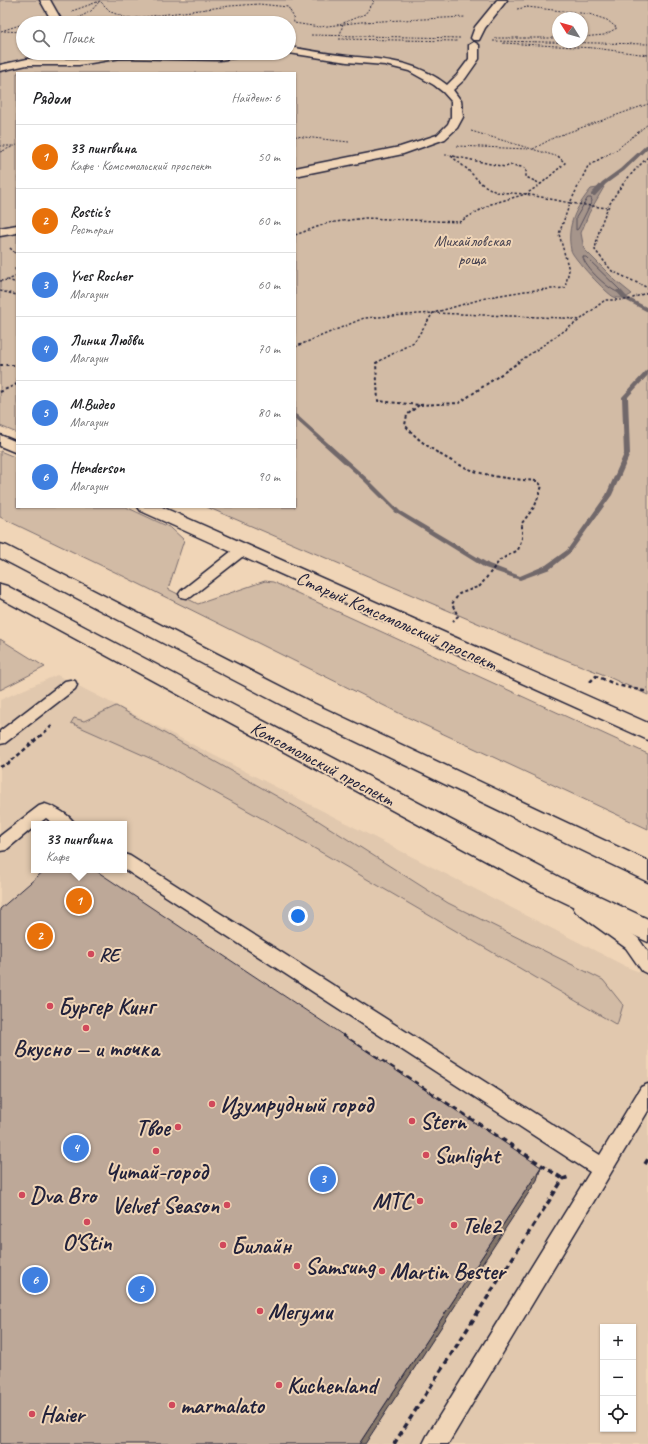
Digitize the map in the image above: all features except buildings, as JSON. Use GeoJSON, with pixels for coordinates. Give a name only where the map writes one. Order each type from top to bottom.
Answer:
{"type":"FeatureCollection","features":[{"type":"Feature","properties":{"kind":"street"},"geometry":{"type":"LineString","coordinates":[[45,0],[54,16]]}},
{"type":"Feature","properties":{"kind":"street"},"geometry":{"type":"LineString","coordinates":[[447,90],[461,77],[474,59],[475,42],[480,27],[501,2]]}},
{"type":"Feature","properties":{"kind":"street"},"geometry":{"type":"LineString","coordinates":[[296,51],[396,64],[413,69],[425,75],[447,90],[456,100],[458,117],[453,126],[440,137],[402,150],[296,172]]}},
{"type":"Feature","properties":{"kind":"street"},"geometry":{"type":"LineString","coordinates":[[0,68],[27,62],[79,62],[91,60]]}},
{"type":"Feature","properties":{"kind":"street"},"geometry":{"type":"LineString","coordinates":[[0,232],[16,229]]}},
{"type":"Feature","properties":{"kind":"street"},"geometry":{"type":"LineString","coordinates":[[0,440],[16,448]]}},
{"type":"Feature","properties":{"kind":"street","name":"Старый Комсомольский проспект"},"geometry":{"type":"LineString","coordinates":[[149,508],[648,732]]}},
{"type":"Feature","properties":{"kind":"street","name":"Комсомольский проспект"},"geometry":{"type":"LineString","coordinates":[[0,550],[307,709],[648,872]]}},
{"type":"Feature","properties":{"kind":"street","name":"Комсомольский проспект"},"geometry":{"type":"LineString","coordinates":[[0,590],[554,886],[648,931]]}},
{"type":"Feature","properties":{"kind":"lane"},"geometry":{"type":"LineString","coordinates":[[186,594],[242,550]]}},
{"type":"Feature","properties":{"kind":"lane"},"geometry":{"type":"LineString","coordinates":[[0,739],[70,685]]}},
{"type":"Feature","properties":{"kind":"lane"},"geometry":{"type":"LineString","coordinates":[[0,845],[45,810],[62,821]]}},
{"type":"Feature","properties":{"kind":"lane"},"geometry":{"type":"LineString","coordinates":[[127,863],[603,1169]]}},
{"type":"Feature","properties":{"kind":"lane"},"geometry":{"type":"LineString","coordinates":[[554,886],[632,943],[648,966]]}},
{"type":"Feature","properties":{"kind":"lane"},"geometry":{"type":"LineString","coordinates":[[435,1444],[648,1093]]}},
{"type":"Feature","properties":{"kind":"path"},"geometry":{"type":"LineString","coordinates":[[343,23],[365,14],[374,2],[372,0]]}},
{"type":"Feature","properties":{"kind":"path"},"geometry":{"type":"LineString","coordinates":[[83,16],[91,11],[100,1],[111,12],[121,16]]}},
{"type":"Feature","properties":{"kind":"path"},"geometry":{"type":"LineString","coordinates":[[501,2],[572,12]]}},
{"type":"Feature","properties":{"kind":"path"},"geometry":{"type":"LineString","coordinates":[[159,16],[242,4],[272,3],[288,7],[293,16]]}},
{"type":"Feature","properties":{"kind":"path"},"geometry":{"type":"LineString","coordinates":[[296,24],[305,27],[324,27],[343,23],[468,17],[528,7]]}},
{"type":"Feature","properties":{"kind":"path"},"geometry":{"type":"LineString","coordinates":[[588,14],[607,20],[617,28],[604,35],[588,37]]}},
{"type":"Feature","properties":{"kind":"path"},"geometry":{"type":"LineString","coordinates":[[340,39],[343,23]]}},
{"type":"Feature","properties":{"kind":"path"},"geometry":{"type":"LineString","coordinates":[[0,31],[16,26]]}},
{"type":"Feature","properties":{"kind":"path"},"geometry":{"type":"LineString","coordinates":[[0,31],[16,32]]}},
{"type":"Feature","properties":{"kind":"path"},"geometry":{"type":"LineString","coordinates":[[311,35],[475,42],[552,38]]}},
{"type":"Feature","properties":{"kind":"path"},"geometry":{"type":"LineString","coordinates":[[332,39],[459,41]]}},
{"type":"Feature","properties":{"kind":"path"},"geometry":{"type":"LineString","coordinates":[[648,44],[490,42],[594,48],[648,55]]}},
{"type":"Feature","properties":{"kind":"path"},"geometry":{"type":"LineString","coordinates":[[453,146],[532,149],[555,137],[648,104]]}},
{"type":"Feature","properties":{"kind":"path"},"geometry":{"type":"LineString","coordinates":[[648,124],[616,150],[588,166],[570,203],[559,234],[569,270],[565,288],[525,291],[489,297],[433,313],[414,342],[376,363],[378,401],[419,405],[459,403],[580,320],[605,300],[628,300],[648,292]]}},
{"type":"Feature","properties":{"kind":"path"},"geometry":{"type":"LineString","coordinates":[[296,235],[328,223],[365,218],[459,222],[491,204],[526,194],[541,184],[565,163],[557,156],[453,126]]}},
{"type":"Feature","properties":{"kind":"path"},"geometry":{"type":"LineString","coordinates":[[0,152],[16,145]]}},
{"type":"Feature","properties":{"kind":"path"},"geometry":{"type":"LineString","coordinates":[[0,146],[16,145]]}},
{"type":"Feature","properties":{"kind":"path"},"geometry":{"type":"LineString","coordinates":[[441,154],[505,167],[512,165],[526,168],[526,177],[541,184]]}},
{"type":"Feature","properties":{"kind":"path"},"geometry":{"type":"LineString","coordinates":[[449,155],[467,168],[482,184],[496,192],[526,194],[575,204],[607,208]]}},
{"type":"Feature","properties":{"kind":"path"},"geometry":{"type":"LineString","coordinates":[[648,157],[626,178],[614,193],[597,234],[595,250],[612,271],[648,288]]}},
{"type":"Feature","properties":{"kind":"path"},"geometry":{"type":"LineString","coordinates":[[0,281],[8,280],[16,276]]}},
{"type":"Feature","properties":{"kind":"path"},"geometry":{"type":"LineString","coordinates":[[8,280],[16,283]]}},
{"type":"Feature","properties":{"kind":"path"},"geometry":{"type":"LineString","coordinates":[[0,291],[16,295]]}},
{"type":"Feature","properties":{"kind":"path"},"geometry":{"type":"LineString","coordinates":[[296,346],[364,318],[433,313],[564,318],[580,320]]}},
{"type":"Feature","properties":{"kind":"path"},"geometry":{"type":"LineString","coordinates":[[0,365],[16,365]]}},
{"type":"Feature","properties":{"kind":"path"},"geometry":{"type":"LineString","coordinates":[[0,392],[16,384]]}},
{"type":"Feature","properties":{"kind":"path"},"geometry":{"type":"LineString","coordinates":[[419,405],[407,415],[405,425],[417,440],[457,465],[474,472],[505,479],[537,481],[542,486],[535,506],[522,523],[522,538],[518,550],[500,560],[480,586],[459,594],[452,604],[458,616]]}},
{"type":"Feature","properties":{"kind":"path"},"geometry":{"type":"LineString","coordinates":[[588,685],[596,676],[617,686],[648,692]]}},
{"type":"Feature","properties":{"kind":"path"},"geometry":{"type":"LineString","coordinates":[[335,1030],[563,1179]]}},
{"type":"Feature","properties":{"kind":"path"},"geometry":{"type":"LineString","coordinates":[[644,1164],[648,1159]]}},
{"type":"Feature","properties":{"kind":"path"},"geometry":{"type":"LineString","coordinates":[[394,1444],[563,1179],[572,1177]]}},
{"type":"Feature","properties":{"kind":"shaded area"},"geometry":{"type":"Polygon","coordinates":[[[57,675],[629,968],[648,975],[648,1444],[0,1444],[0,700],[57,675]]]}},
{"type":"Feature","properties":{"kind":"green space","name":"Михайловская роща"},"geometry":{"type":"Polygon","coordinates":[[[0,0],[648,0],[648,695],[602,674],[538,649],[209,508],[296,508],[296,72],[16,72],[16,433],[0,426],[0,0]]]}},
{"type":"Feature","properties":{"kind":"green space"},"geometry":{"type":"Polygon","coordinates":[[[0,451],[16,458],[16,508],[128,508],[171,528],[184,540],[168,589],[198,604],[265,581],[273,582],[648,754],[648,829],[407,717],[119,574],[0,517],[0,451]]]}},
{"type":"Feature","properties":{"kind":"green space"},"geometry":{"type":"Polygon","coordinates":[[[0,639],[45,667],[0,690],[0,639]]]}},
{"type":"Feature","properties":{"kind":"green space"},"geometry":{"type":"Polygon","coordinates":[[[116,706],[303,811],[448,903],[603,980],[623,1005],[617,1025],[283,830],[163,764],[71,723],[74,718],[84,721],[116,706]]]}},
{"type":"Feature","properties":{"kind":"water"},"geometry":{"type":"Polygon","coordinates":[[[604,187],[589,213],[581,233],[584,249],[616,281],[632,294],[623,298],[610,295],[583,267],[571,250],[571,225],[577,210],[591,189],[604,187]]]}},
{"type":"Feature","properties":{"kind":"waterway"},"geometry":{"type":"LineString","coordinates":[[593,195],[604,183],[622,170],[648,146]]}},
{"type":"Feature","properties":{"kind":"waterway"},"geometry":{"type":"LineString","coordinates":[[619,291],[625,298],[648,310]]}},
{"type":"Feature","properties":{"kind":"waterway"},"geometry":{"type":"LineString","coordinates":[[296,417],[366,480],[398,512],[487,566],[520,578],[548,567],[569,551],[609,495],[627,454],[625,397],[648,372]]}},
{"type":"Feature","properties":{"kind":"place","name":"33 пингвина"},"geometry":{"type":"Point","coordinates":[79,901]}},
{"type":"Feature","properties":{"kind":"place","name":"Rostic's"},"geometry":{"type":"Point","coordinates":[40,936]}},
{"type":"Feature","properties":{"kind":"place","name":"RE"},"geometry":{"type":"Point","coordinates":[91,954]}},
{"type":"Feature","properties":{"kind":"place","name":"Бургер Кинг"},"geometry":{"type":"Point","coordinates":[50,1006]}},
{"type":"Feature","properties":{"kind":"place","name":"Вкусно — и точка"},"geometry":{"type":"Point","coordinates":[86,1028]}},
{"type":"Feature","properties":{"kind":"place","name":"Изумрудный город"},"geometry":{"type":"Point","coordinates":[212,1104]}},
{"type":"Feature","properties":{"kind":"place","name":"Stern"},"geometry":{"type":"Point","coordinates":[412,1121]}},
{"type":"Feature","properties":{"kind":"place","name":"Твое"},"geometry":{"type":"Point","coordinates":[178,1127]}},
{"type":"Feature","properties":{"kind":"place","name":"Линии Любви"},"geometry":{"type":"Point","coordinates":[76,1148]}},
{"type":"Feature","properties":{"kind":"place","name":"Читай-город"},"geometry":{"type":"Point","coordinates":[156,1151]}},
{"type":"Feature","properties":{"kind":"place","name":"Sunlight"},"geometry":{"type":"Point","coordinates":[426,1155]}},
{"type":"Feature","properties":{"kind":"place","name":"Yves Rocher"},"geometry":{"type":"Point","coordinates":[323,1179]}},
{"type":"Feature","properties":{"kind":"place","name":"Dva Bro"},"geometry":{"type":"Point","coordinates":[22,1195]}},
{"type":"Feature","properties":{"kind":"place","name":"МТС"},"geometry":{"type":"Point","coordinates":[420,1201]}},
{"type":"Feature","properties":{"kind":"place","name":"Velvet Season"},"geometry":{"type":"Point","coordinates":[227,1205]}},
{"type":"Feature","properties":{"kind":"place","name":"O'Stin"},"geometry":{"type":"Point","coordinates":[87,1222]}},
{"type":"Feature","properties":{"kind":"place","name":"Tele2"},"geometry":{"type":"Point","coordinates":[454,1225]}},
{"type":"Feature","properties":{"kind":"place","name":"Билайн"},"geometry":{"type":"Point","coordinates":[223,1245]}},
{"type":"Feature","properties":{"kind":"place","name":"Samsung"},"geometry":{"type":"Point","coordinates":[297,1266]}},
{"type":"Feature","properties":{"kind":"place","name":"Martin Bester"},"geometry":{"type":"Point","coordinates":[382,1271]}},
{"type":"Feature","properties":{"kind":"place","name":"Henderson"},"geometry":{"type":"Point","coordinates":[35,1280]}},
{"type":"Feature","properties":{"kind":"place","name":"М.Видео"},"geometry":{"type":"Point","coordinates":[141,1289]}},
{"type":"Feature","properties":{"kind":"place","name":"Мегуми"},"geometry":{"type":"Point","coordinates":[260,1311]}},
{"type":"Feature","properties":{"kind":"place","name":"Kuchenland"},"geometry":{"type":"Point","coordinates":[279,1385]}},
{"type":"Feature","properties":{"kind":"place","name":"marmalato"},"geometry":{"type":"Point","coordinates":[172,1405]}},
{"type":"Feature","properties":{"kind":"place","name":"Haier"},"geometry":{"type":"Point","coordinates":[32,1414]}}]}
